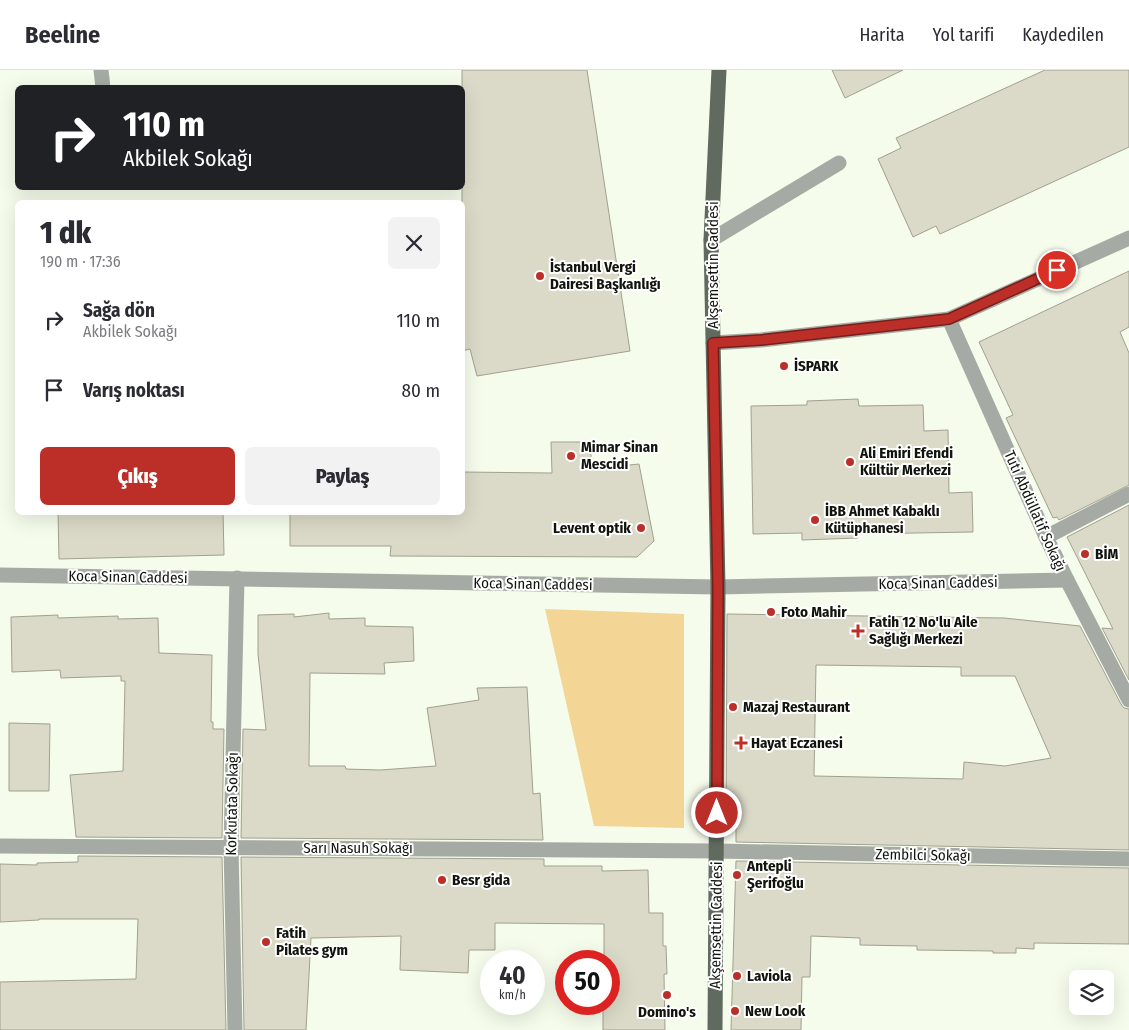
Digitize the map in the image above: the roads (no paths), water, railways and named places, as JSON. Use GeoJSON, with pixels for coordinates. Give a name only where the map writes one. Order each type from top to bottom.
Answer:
{"type":"FeatureCollection","features":[{"type":"Feature","properties":{"kind":"main road","name":"Akşemsettin Caddesi"},"geometry":{"type":"LineString","coordinates":[[715,1030],[718,587],[712,240],[719,70]]}},
{"type":"Feature","properties":{"kind":"street"},"geometry":{"type":"LineString","coordinates":[[101,70],[103,85]]}},
{"type":"Feature","properties":{"kind":"street"},"geometry":{"type":"LineString","coordinates":[[712,240],[839,163]]}},
{"type":"Feature","properties":{"kind":"street"},"geometry":{"type":"LineString","coordinates":[[713,343],[761,340],[949,319],[1129,238]]}},
{"type":"Feature","properties":{"kind":"street","name":"Tuti Abdüllatif Sokağı"},"geometry":{"type":"LineString","coordinates":[[949,319],[1046,538],[1129,699]]}},
{"type":"Feature","properties":{"kind":"street"},"geometry":{"type":"LineString","coordinates":[[1046,538],[1129,494]]}},
{"type":"Feature","properties":{"kind":"street","name":"Koca Sinan Caddesi"},"geometry":{"type":"LineString","coordinates":[[0,576],[237,578],[718,587],[1067,580]]}},
{"type":"Feature","properties":{"kind":"street","name":"Korkutata Sokağı"},"geometry":{"type":"LineString","coordinates":[[235,1030],[231,847],[237,578]]}},
{"type":"Feature","properties":{"kind":"street","name":"Sarı Nasuh Sokağı"},"geometry":{"type":"LineString","coordinates":[[0,846],[717,851]]}},
{"type":"Feature","properties":{"kind":"street","name":"Zembilci Sokağı"},"geometry":{"type":"LineString","coordinates":[[717,851],[1129,859]]}},
{"type":"Feature","properties":{"kind":"place","name":"İstanbul Vergi Dairesi Başkanlığı"},"geometry":{"type":"Point","coordinates":[540,276]}},
{"type":"Feature","properties":{"kind":"place","name":"İSPARK"},"geometry":{"type":"Point","coordinates":[784,366]}},
{"type":"Feature","properties":{"kind":"place","name":"Mimar Sinan Mescidi"},"geometry":{"type":"Point","coordinates":[571,456]}},
{"type":"Feature","properties":{"kind":"place","name":"Ali Emiri Efendi Kültür Merkezi"},"geometry":{"type":"Point","coordinates":[850,462]}},
{"type":"Feature","properties":{"kind":"place","name":"İBB Ahmet Kabaklı Kütüphanesi"},"geometry":{"type":"Point","coordinates":[815,520]}},
{"type":"Feature","properties":{"kind":"place","name":"Levent optik"},"geometry":{"type":"Point","coordinates":[641,528]}},
{"type":"Feature","properties":{"kind":"place","name":"BİM"},"geometry":{"type":"Point","coordinates":[1085,554]}},
{"type":"Feature","properties":{"kind":"place","name":"Foto Mahir"},"geometry":{"type":"Point","coordinates":[771,612]}},
{"type":"Feature","properties":{"kind":"place","name":"Fatih 12 No'lu Aile Sağlığı Merkezi"},"geometry":{"type":"Point","coordinates":[858,631]}},
{"type":"Feature","properties":{"kind":"place","name":"Mazaj Restaurant"},"geometry":{"type":"Point","coordinates":[733,707]}},
{"type":"Feature","properties":{"kind":"place","name":"Hayat Eczanesi"},"geometry":{"type":"Point","coordinates":[741,743]}},
{"type":"Feature","properties":{"kind":"place","name":"Antepli Şerifoğlu"},"geometry":{"type":"Point","coordinates":[737,875]}},
{"type":"Feature","properties":{"kind":"place","name":"Besr gida"},"geometry":{"type":"Point","coordinates":[442,880]}},
{"type":"Feature","properties":{"kind":"place","name":"Fatih Pilates gym"},"geometry":{"type":"Point","coordinates":[266,942]}},
{"type":"Feature","properties":{"kind":"place","name":"Laviola"},"geometry":{"type":"Point","coordinates":[737,976]}},
{"type":"Feature","properties":{"kind":"place","name":"Domino's"},"geometry":{"type":"Point","coordinates":[667,995]}},
{"type":"Feature","properties":{"kind":"place","name":"New Look"},"geometry":{"type":"Point","coordinates":[735,1011]}}]}
